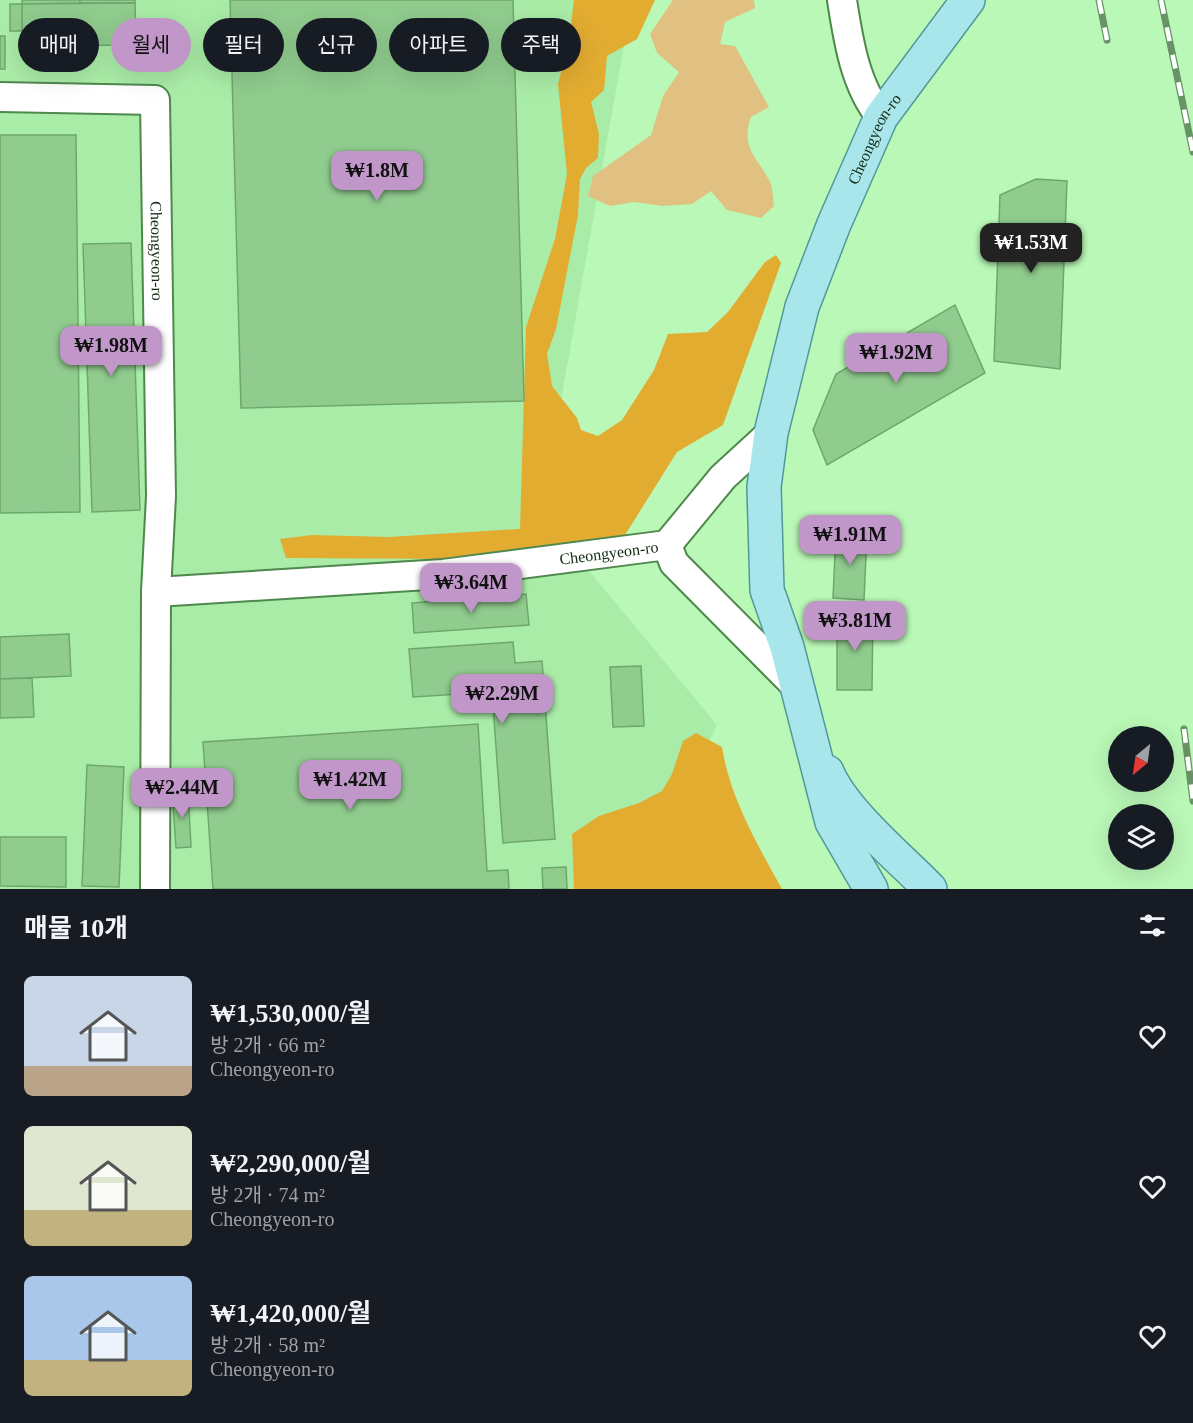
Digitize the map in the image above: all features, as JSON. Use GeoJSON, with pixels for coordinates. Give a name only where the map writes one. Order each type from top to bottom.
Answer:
{"type":"FeatureCollection","features":[{"type":"Feature","properties":{"kind":"main road","name":"Cheongyeon-ro"},"geometry":{"type":"LineString","coordinates":[[930,889],[867,825],[831,781],[802,704],[766,590],[764,487],[771,433],[802,307],[834,224],[880,117],[968,0]]}},
{"type":"Feature","properties":{"kind":"main road","name":"Cheongyeon-ro"},"geometry":{"type":"LineString","coordinates":[[802,704],[832,822],[871,889]]}},
{"type":"Feature","properties":{"kind":"street"},"geometry":{"type":"LineString","coordinates":[[842,0],[847,29],[867,99],[880,117]]}},
{"type":"Feature","properties":{"kind":"street","name":"Cheongyeon-ro"},"geometry":{"type":"LineString","coordinates":[[0,97],[155,100],[161,496],[156,592],[155,889]]}},
{"type":"Feature","properties":{"kind":"street","name":"Cheongyeon-ro"},"geometry":{"type":"LineString","coordinates":[[156,592],[443,574],[667,545],[723,477],[771,433]]}},
{"type":"Feature","properties":{"kind":"street","name":"Cheongyeon-ro"},"geometry":{"type":"LineString","coordinates":[[667,545],[674,563],[802,704]]}},
{"type":"Feature","properties":{"kind":"shaded area"},"geometry":{"type":"Polygon","coordinates":[[[0,0],[632,0],[541,513],[717,725],[676,809],[614,889],[0,889],[0,0]]]}},
{"type":"Feature","properties":{"kind":"shaded area"},"geometry":{"type":"Polygon","coordinates":[[[574,0],[655,0],[637,39],[607,56],[604,90],[591,102],[599,134],[598,158],[586,168],[580,179],[578,215],[556,329],[547,354],[552,386],[577,418],[581,430],[598,436],[622,420],[654,370],[668,334],[707,332],[728,312],[765,262],[776,255],[781,263],[723,425],[677,452],[625,535],[587,543],[457,559],[286,558],[280,539],[312,535],[389,537],[520,529],[526,327],[555,239],[567,174],[558,84],[561,72],[581,72],[581,18],[572,18],[574,0]]]}},
{"type":"Feature","properties":{"kind":"shaded area"},"geometry":{"type":"Polygon","coordinates":[[[673,0],[754,0],[755,8],[725,22],[720,44],[735,46],[769,107],[751,117],[748,128],[749,145],[770,182],[772,191],[774,206],[761,218],[727,210],[711,191],[692,204],[663,206],[634,202],[610,206],[588,196],[593,176],[651,135],[663,96],[679,72],[657,53],[650,34],[673,0]]]}},
{"type":"Feature","properties":{"kind":"shaded area"},"geometry":{"type":"Polygon","coordinates":[[[696,733],[722,747],[738,802],[754,838],[782,889],[574,889],[572,834],[599,816],[639,803],[662,791],[672,774],[683,741],[696,733]]]}},
{"type":"Feature","properties":{"kind":"building"},"geometry":{"type":"Polygon","coordinates":[[[22,0],[80,0],[80,3],[22,4],[22,0]]]}},
{"type":"Feature","properties":{"kind":"building"},"geometry":{"type":"Polygon","coordinates":[[[80,0],[135,0],[135,3],[80,3],[80,0]]]}},
{"type":"Feature","properties":{"kind":"building"},"geometry":{"type":"Polygon","coordinates":[[[230,0],[513,0],[513,18],[501,18],[501,72],[515,72],[524,401],[241,408],[232,72],[284,72],[284,18],[230,18],[230,0]]]}},
{"type":"Feature","properties":{"kind":"building"},"geometry":{"type":"Polygon","coordinates":[[[135,3],[135,18],[111,18],[111,45],[99,45],[99,18],[22,18],[22,4],[135,3]]]}},
{"type":"Feature","properties":{"kind":"building"},"geometry":{"type":"Polygon","coordinates":[[[10,4],[22,4],[22,18],[18,18],[18,31],[10,31],[10,4]]]}},
{"type":"Feature","properties":{"kind":"building"},"geometry":{"type":"Polygon","coordinates":[[[0,36],[5,36],[5,69],[0,69],[0,36]]]}},
{"type":"Feature","properties":{"kind":"building"},"geometry":{"type":"Polygon","coordinates":[[[0,135],[76,135],[80,512],[0,513],[0,135]]]}},
{"type":"Feature","properties":{"kind":"building"},"geometry":{"type":"Polygon","coordinates":[[[1036,179],[1067,181],[1060,369],[994,361],[1000,195],[1036,179]]]}},
{"type":"Feature","properties":{"kind":"building"},"geometry":{"type":"Polygon","coordinates":[[[131,243],[140,510],[92,512],[83,244],[131,243]]]}},
{"type":"Feature","properties":{"kind":"building"},"geometry":{"type":"Polygon","coordinates":[[[955,305],[985,373],[827,465],[813,430],[836,374],[955,305]]]}},
{"type":"Feature","properties":{"kind":"building"},"geometry":{"type":"Polygon","coordinates":[[[836,532],[867,533],[864,600],[833,598],[836,532]]]}},
{"type":"Feature","properties":{"kind":"building"},"geometry":{"type":"Polygon","coordinates":[[[526,594],[529,625],[414,633],[412,603],[526,594]]]}},
{"type":"Feature","properties":{"kind":"building"},"geometry":{"type":"Polygon","coordinates":[[[837,613],[873,614],[872,690],[837,690],[837,613]]]}},
{"type":"Feature","properties":{"kind":"building"},"geometry":{"type":"Polygon","coordinates":[[[69,634],[71,676],[0,679],[0,637],[69,634]]]}},
{"type":"Feature","properties":{"kind":"building"},"geometry":{"type":"Polygon","coordinates":[[[513,642],[515,663],[542,661],[555,839],[503,843],[492,692],[413,697],[409,649],[513,642]]]}},
{"type":"Feature","properties":{"kind":"building"},"geometry":{"type":"Polygon","coordinates":[[[641,666],[644,726],[613,727],[610,667],[641,666]]]}},
{"type":"Feature","properties":{"kind":"building"},"geometry":{"type":"Polygon","coordinates":[[[32,678],[34,717],[0,718],[0,679],[32,678]]]}},
{"type":"Feature","properties":{"kind":"building"},"geometry":{"type":"Polygon","coordinates":[[[478,724],[487,871],[508,870],[509,889],[213,889],[203,742],[478,724]]]}},
{"type":"Feature","properties":{"kind":"building"},"geometry":{"type":"Polygon","coordinates":[[[87,765],[124,767],[119,887],[82,886],[87,765]]]}},
{"type":"Feature","properties":{"kind":"building"},"geometry":{"type":"Polygon","coordinates":[[[188,791],[191,847],[176,848],[172,792],[188,791]]]}},
{"type":"Feature","properties":{"kind":"building"},"geometry":{"type":"Polygon","coordinates":[[[0,837],[66,837],[66,887],[0,886],[0,837]]]}},
{"type":"Feature","properties":{"kind":"building"},"geometry":{"type":"Polygon","coordinates":[[[566,867],[567,889],[543,889],[542,868],[566,867]]]}},
{"type":"Feature","properties":{"kind":"railway"},"geometry":{"type":"LineString","coordinates":[[1099,0],[1107,40]]}},
{"type":"Feature","properties":{"kind":"railway"},"geometry":{"type":"LineString","coordinates":[[1161,0],[1193,152]]}},
{"type":"Feature","properties":{"kind":"railway"},"geometry":{"type":"LineString","coordinates":[[1184,729],[1193,801]]}}]}
